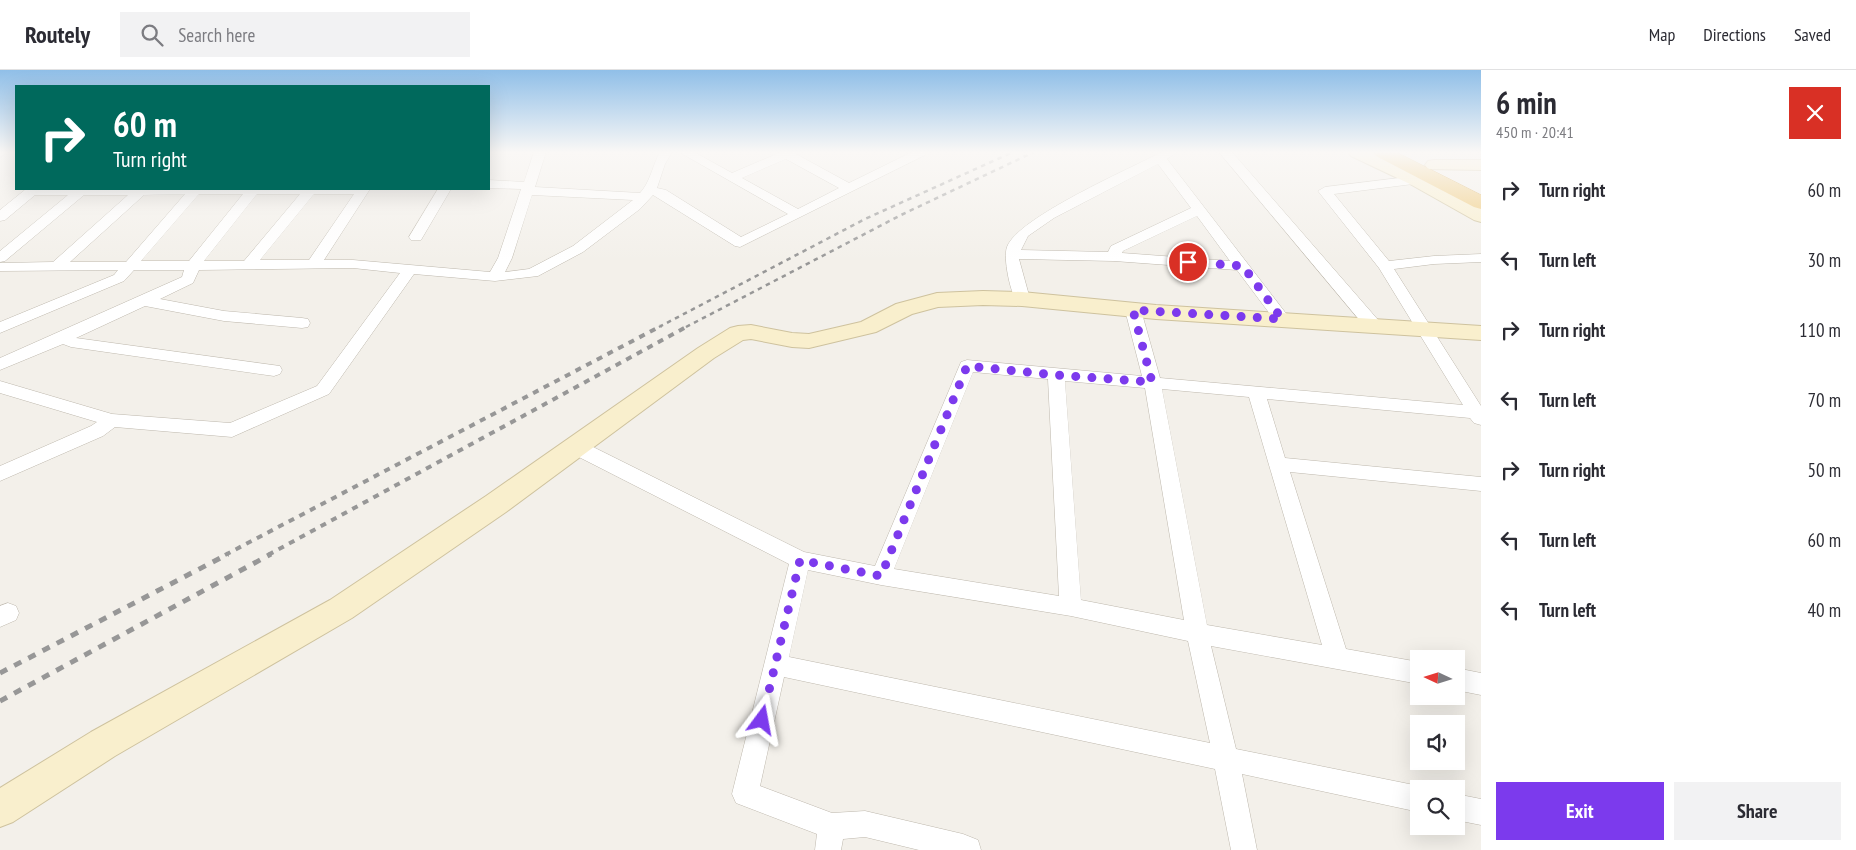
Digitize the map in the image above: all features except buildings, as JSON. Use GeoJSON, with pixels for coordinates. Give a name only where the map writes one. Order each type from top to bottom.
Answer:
{"type":"FeatureCollection","features":[{"type":"Feature","properties":{"kind":"highway"},"geometry":{"type":"LineString","coordinates":[[1453,188],[1481,203]]}},
{"type":"Feature","properties":{"kind":"street"},"geometry":{"type":"LineString","coordinates":[[523,188],[661,193],[740,243],[848,188]]}},
{"type":"Feature","properties":{"kind":"street"},"geometry":{"type":"LineString","coordinates":[[0,267],[133,264],[354,264],[495,276],[533,273],[578,249],[606,230],[647,194],[649,188]]}},
{"type":"Feature","properties":{"kind":"street"},"geometry":{"type":"LineString","coordinates":[[753,188],[798,214]]}},
{"type":"Feature","properties":{"kind":"street"},"geometry":{"type":"LineString","coordinates":[[1022,299],[1012,260],[1014,246],[1023,233],[1049,214],[1100,188]]}},
{"type":"Feature","properties":{"kind":"street"},"geometry":{"type":"LineString","coordinates":[[1187,188],[1200,209],[1282,319]]}},
{"type":"Feature","properties":{"kind":"street"},"geometry":{"type":"LineString","coordinates":[[1256,188],[1373,325]]}},
{"type":"Feature","properties":{"kind":"street"},"geometry":{"type":"LineString","coordinates":[[1347,188],[1325,191],[1385,266],[1426,328],[1478,416]]}},
{"type":"Feature","properties":{"kind":"street"},"geometry":{"type":"LineString","coordinates":[[1431,188],[1481,216]]}},
{"type":"Feature","properties":{"kind":"street"},"geometry":{"type":"LineString","coordinates":[[495,276],[505,258],[528,189]]}},
{"type":"Feature","properties":{"kind":"street"},"geometry":{"type":"LineString","coordinates":[[0,218],[33,190],[196,190]]}},
{"type":"Feature","properties":{"kind":"street"},"geometry":{"type":"LineString","coordinates":[[0,258],[82,190]]}},
{"type":"Feature","properties":{"kind":"street"},"geometry":{"type":"LineString","coordinates":[[58,265],[140,190]]}},
{"type":"Feature","properties":{"kind":"street"},"geometry":{"type":"LineString","coordinates":[[0,328],[119,278],[196,190]]}},
{"type":"Feature","properties":{"kind":"street"},"geometry":{"type":"LineString","coordinates":[[0,364],[188,280],[194,264],[252,190]]}},
{"type":"Feature","properties":{"kind":"street"},"geometry":{"type":"LineString","coordinates":[[249,264],[310,190]]}},
{"type":"Feature","properties":{"kind":"street"},"geometry":{"type":"LineString","coordinates":[[314,264],[363,190]]}},
{"type":"Feature","properties":{"kind":"street"},"geometry":{"type":"LineString","coordinates":[[416,237],[443,190]]}},
{"type":"Feature","properties":{"kind":"street"},"geometry":{"type":"LineString","coordinates":[[1114,257],[1116,249],[1200,209]]}},
{"type":"Feature","properties":{"kind":"street"},"geometry":{"type":"LineString","coordinates":[[1013,254],[1114,257],[1243,266]]}},
{"type":"Feature","properties":{"kind":"street"},"geometry":{"type":"LineString","coordinates":[[1385,266],[1434,260],[1481,258]]}},
{"type":"Feature","properties":{"kind":"street"},"geometry":{"type":"LineString","coordinates":[[0,274],[18,266]]}},
{"type":"Feature","properties":{"kind":"street"},"geometry":{"type":"LineString","coordinates":[[0,387],[112,420],[232,430],[323,390],[410,269]]}},
{"type":"Feature","properties":{"kind":"street"},"geometry":{"type":"LineString","coordinates":[[0,809],[103,744],[341,609],[576,447],[706,353],[738,333],[751,332],[792,340],[810,341],[868,327],[904,309],[937,300],[1022,299],[1133,310],[1481,333]]}},
{"type":"Feature","properties":{"kind":"street"},"geometry":{"type":"LineString","coordinates":[[146,300],[224,316],[302,323]]}},
{"type":"Feature","properties":{"kind":"street"},"geometry":{"type":"LineString","coordinates":[[1133,310],[1152,382],[1197,633],[1226,759],[1244,850]]}},
{"type":"Feature","properties":{"kind":"street"},"geometry":{"type":"LineString","coordinates":[[64,337],[71,342],[274,370]]}},
{"type":"Feature","properties":{"kind":"street"},"geometry":{"type":"LineString","coordinates":[[881,576],[967,366],[1152,382],[1478,416]]}},
{"type":"Feature","properties":{"kind":"street"},"geometry":{"type":"LineString","coordinates":[[1056,375],[1071,608]]}},
{"type":"Feature","properties":{"kind":"street"},"geometry":{"type":"LineString","coordinates":[[1256,393],[1337,658]]}},
{"type":"Feature","properties":{"kind":"street"},"geometry":{"type":"LineString","coordinates":[[0,474],[97,431],[112,420]]}},
{"type":"Feature","properties":{"kind":"street"},"geometry":{"type":"LineString","coordinates":[[576,447],[800,560],[1410,670]]}},
{"type":"Feature","properties":{"kind":"street"},"geometry":{"type":"LineString","coordinates":[[1277,464],[1481,484]]}},
{"type":"Feature","properties":{"kind":"street"},"geometry":{"type":"LineString","coordinates":[[800,560],[745,794],[830,838],[865,824],[963,847],[968,850]]}},
{"type":"Feature","properties":{"kind":"street"},"geometry":{"type":"LineString","coordinates":[[775,665],[1410,797]]}},
{"type":"Feature","properties":{"kind":"street"},"geometry":{"type":"LineString","coordinates":[[1465,681],[1481,684]]}},
{"type":"Feature","properties":{"kind":"street"},"geometry":{"type":"LineString","coordinates":[[1465,809],[1481,812]]}},
{"type":"Feature","properties":{"kind":"railway"},"geometry":{"type":"LineString","coordinates":[[659,327],[865,219],[933,188]]}},
{"type":"Feature","properties":{"kind":"railway"},"geometry":{"type":"LineString","coordinates":[[686,327],[901,215],[957,188]]}},
{"type":"Feature","properties":{"kind":"railway"},"geometry":{"type":"LineString","coordinates":[[225,555],[661,326]]}},
{"type":"Feature","properties":{"kind":"railway"},"geometry":{"type":"LineString","coordinates":[[268,555],[688,326]]}},
{"type":"Feature","properties":{"kind":"railway"},"geometry":{"type":"LineString","coordinates":[[0,673],[228,554]]}},
{"type":"Feature","properties":{"kind":"railway"},"geometry":{"type":"LineString","coordinates":[[0,701],[271,554]]}},
{"type":"Feature","properties":{"kind":"route"},"geometry":{"type":"LineString","coordinates":[[762,720],[800,560],[881,576],[967,366],[1152,382],[1133,310],[1282,319],[1243,266],[1188,262]]}}]}
